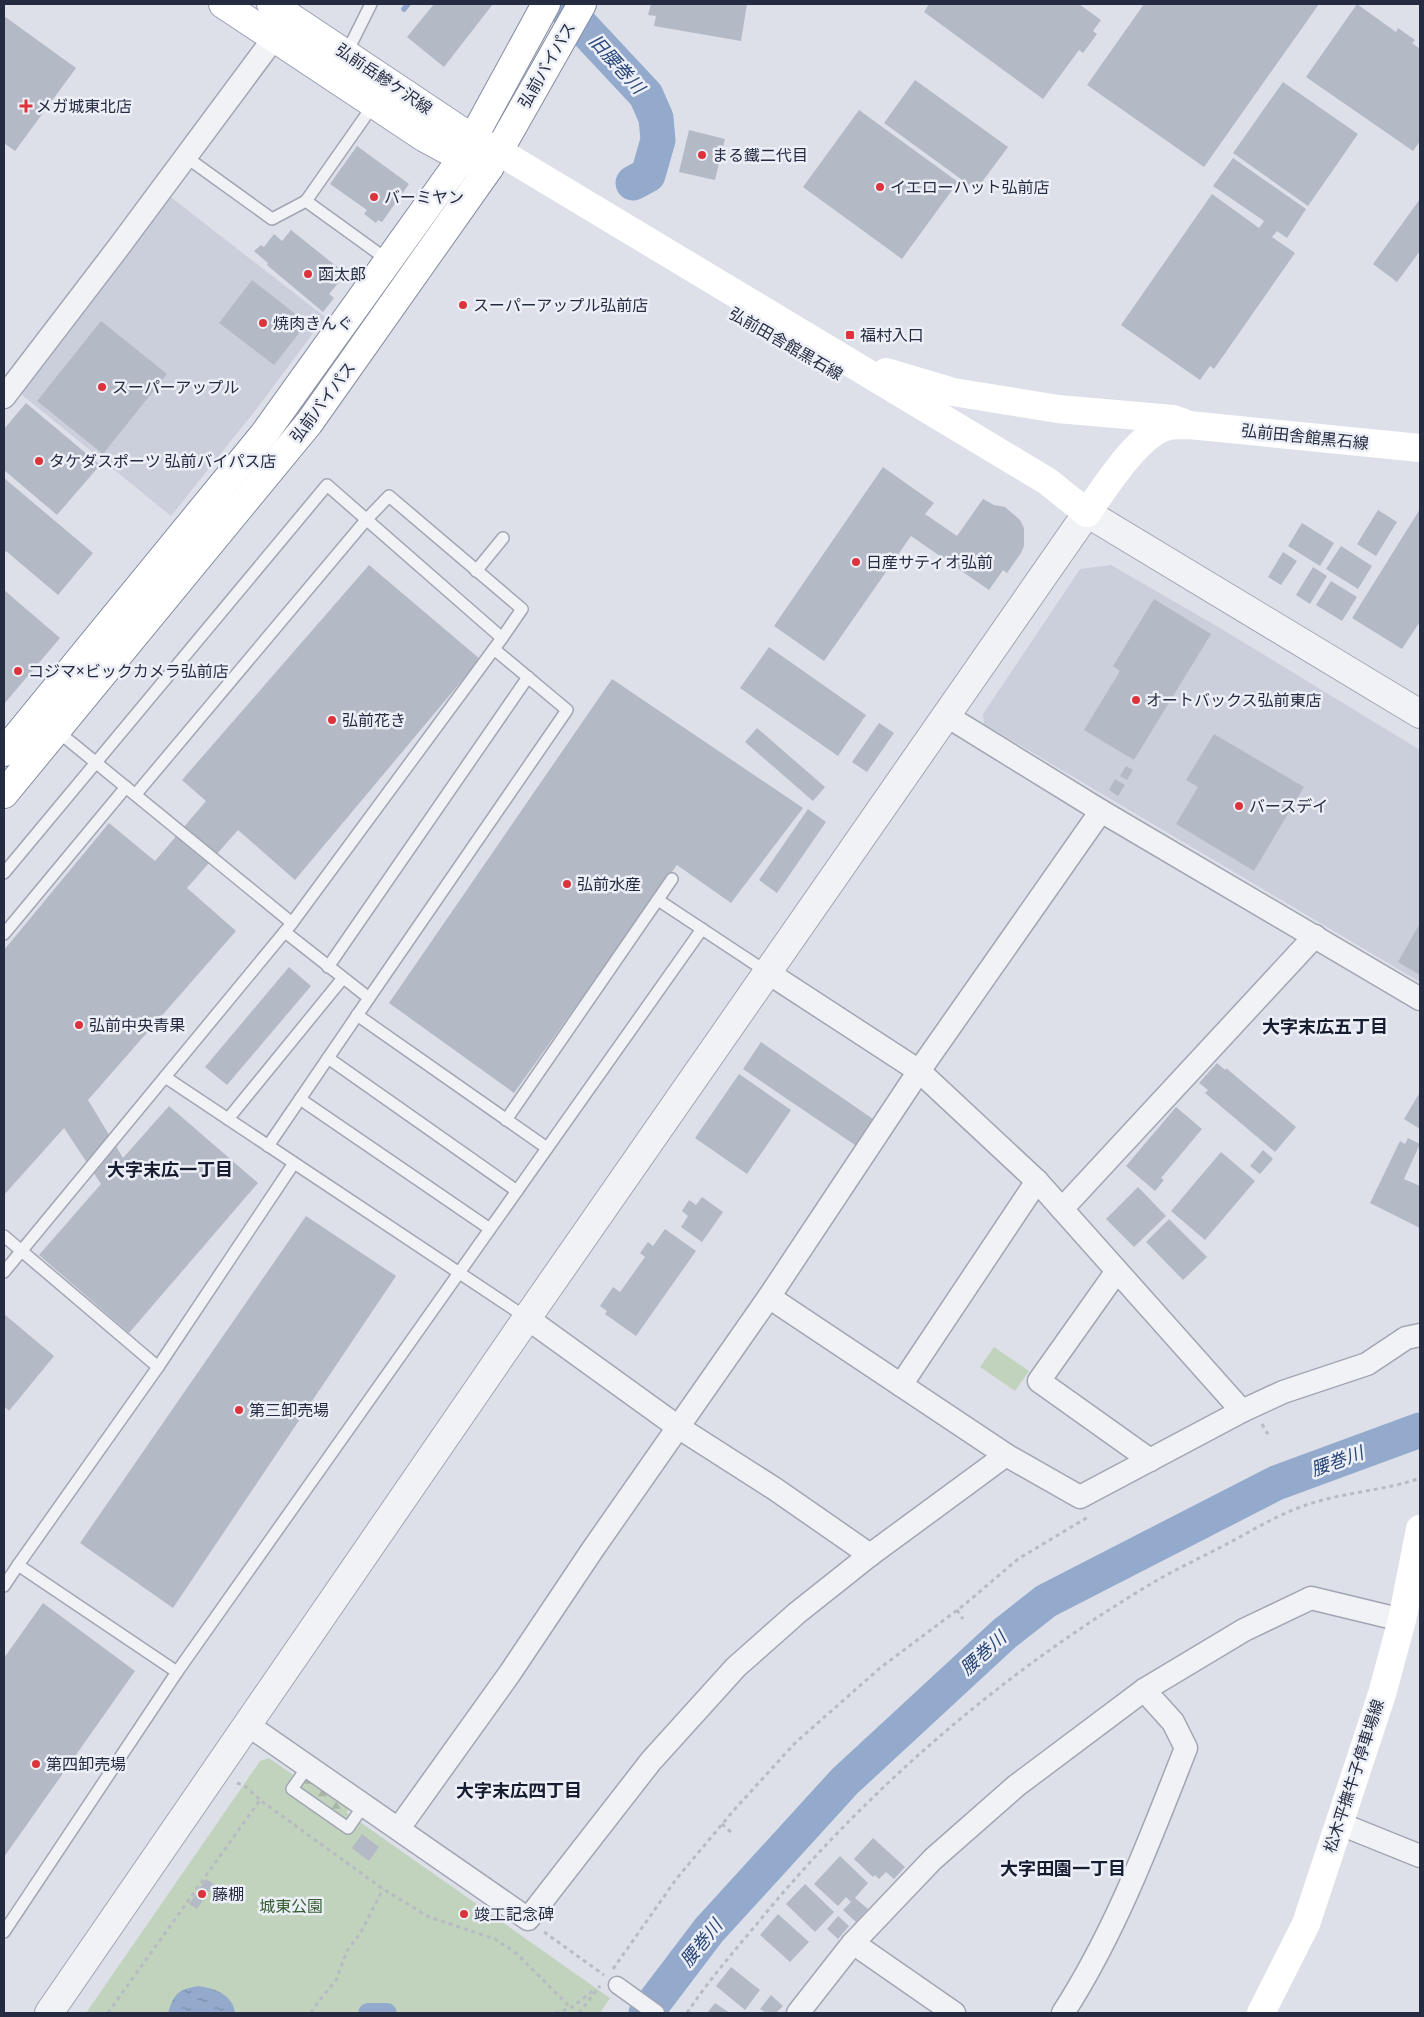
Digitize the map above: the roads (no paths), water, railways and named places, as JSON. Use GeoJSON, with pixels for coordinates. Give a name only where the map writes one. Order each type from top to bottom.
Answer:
{"type":"FeatureCollection","features":[{"type":"Feature","properties":{"kind":"main road"},"geometry":{"type":"LineString","coordinates":[[223,4],[274,38],[340,66],[374,104],[425,138],[468,148]]}},
{"type":"Feature","properties":{"kind":"main road","name":"弘前岳鰺ケ沢線"},"geometry":{"type":"LineString","coordinates":[[271,4],[340,66],[468,148],[494,160]]}},
{"type":"Feature","properties":{"kind":"main road","name":"弘前バイパス"},"geometry":{"type":"LineString","coordinates":[[4,794],[309,423],[494,160],[582,4]]}},
{"type":"Feature","properties":{"kind":"main road","name":"弘前バイパス"},"geometry":{"type":"LineString","coordinates":[[4,752],[264,434],[468,148],[541,12]]}},
{"type":"Feature","properties":{"kind":"main road","name":"弘前田舎館黒石線"},"geometry":{"type":"LineString","coordinates":[[494,160],[844,359],[1047,481],[1087,513]]}},
{"type":"Feature","properties":{"kind":"main road","name":"弘前田舎館黒石線"},"geometry":{"type":"LineString","coordinates":[[494,160],[1037,494],[1087,513]]}},
{"type":"Feature","properties":{"kind":"main road","name":"弘前田舎館黒石線"},"geometry":{"type":"LineString","coordinates":[[844,359],[953,392],[1058,409],[1173,419],[1189,425]]}},
{"type":"Feature","properties":{"kind":"main road","name":"弘前田舎館黒石線"},"geometry":{"type":"LineString","coordinates":[[1087,513],[1134,450],[1152,434],[1168,426],[1189,425],[1420,448]]}},
{"type":"Feature","properties":{"kind":"main road","name":"松木平撫牛子停車場線"},"geometry":{"type":"LineString","coordinates":[[1262,2013],[1306,1924],[1382,1694],[1402,1620],[1420,1529]]}},
{"type":"Feature","properties":{"kind":"street"},"geometry":{"type":"LineString","coordinates":[[4,397],[274,38]]}},
{"type":"Feature","properties":{"kind":"street"},"geometry":{"type":"LineString","coordinates":[[49,2013],[527,1318],[1087,513],[1420,714]]}},
{"type":"Feature","properties":{"kind":"street"},"geometry":{"type":"LineString","coordinates":[[947,716],[1101,811],[1315,936],[1420,1000]]}},
{"type":"Feature","properties":{"kind":"street"},"geometry":{"type":"LineString","coordinates":[[398,1828],[510,1673],[769,1297],[919,1071],[1101,811]]}},
{"type":"Feature","properties":{"kind":"street"},"geometry":{"type":"LineString","coordinates":[[1062,1209],[1315,936]]}},
{"type":"Feature","properties":{"kind":"street"},"geometry":{"type":"LineString","coordinates":[[767,972],[919,1071],[1037,1181],[1247,1420]]}},
{"type":"Feature","properties":{"kind":"street"},"geometry":{"type":"LineString","coordinates":[[901,1385],[1037,1181]]}},
{"type":"Feature","properties":{"kind":"street"},"geometry":{"type":"LineString","coordinates":[[1118,1271],[1039,1380],[1150,1460]]}},
{"type":"Feature","properties":{"kind":"street"},"geometry":{"type":"LineString","coordinates":[[769,1297],[1006,1455],[1080,1497],[1150,1460],[1247,1420],[1283,1392],[1367,1364],[1406,1338],[1420,1335]]}},
{"type":"Feature","properties":{"kind":"street"},"geometry":{"type":"LineString","coordinates":[[527,1318],[678,1427],[775,1489],[870,1555]]}},
{"type":"Feature","properties":{"kind":"street"},"geometry":{"type":"LineString","coordinates":[[248,1725],[528,1919],[651,1761],[736,1667],[797,1613],[870,1555],[1006,1455]]}},
{"type":"Feature","properties":{"kind":"street"},"geometry":{"type":"LineString","coordinates":[[798,2013],[853,1943],[933,1860],[1016,1786],[1144,1690],[1244,1630],[1310,1598],[1402,1620]]}},
{"type":"Feature","properties":{"kind":"street"},"geometry":{"type":"LineString","coordinates":[[1063,2013],[1082,1984],[1132,1884],[1186,1748],[1173,1722],[1144,1690]]}},
{"type":"Feature","properties":{"kind":"street"},"geometry":{"type":"LineString","coordinates":[[1338,1823],[1420,1856]]}},
{"type":"Feature","properties":{"kind":"street"},"geometry":{"type":"LineString","coordinates":[[853,1943],[954,2013]]}},
{"type":"Feature","properties":{"kind":"street"},"geometry":{"type":"LineString","coordinates":[[607,1980],[656,2013]]}},
{"type":"Feature","properties":{"kind":"lane"},"geometry":{"type":"LineString","coordinates":[[340,66],[371,4]]}},
{"type":"Feature","properties":{"kind":"lane"},"geometry":{"type":"LineString","coordinates":[[186,157],[272,219],[306,201],[374,104]]}},
{"type":"Feature","properties":{"kind":"lane"},"geometry":{"type":"LineString","coordinates":[[306,201],[389,260]]}},
{"type":"Feature","properties":{"kind":"lane"},"geometry":{"type":"LineString","coordinates":[[4,873],[327,485],[502,638]]}},
{"type":"Feature","properties":{"kind":"lane"},"geometry":{"type":"LineString","coordinates":[[4,1272],[288,928],[522,609],[389,496],[366,520],[136,794]]}},
{"type":"Feature","properties":{"kind":"lane"},"geometry":{"type":"LineString","coordinates":[[476,571],[503,538]]}},
{"type":"Feature","properties":{"kind":"lane"},"geometry":{"type":"LineString","coordinates":[[268,1146],[566,710],[494,649]]}},
{"type":"Feature","properties":{"kind":"lane"},"geometry":{"type":"LineString","coordinates":[[328,967],[528,677]]}},
{"type":"Feature","properties":{"kind":"lane"},"geometry":{"type":"LineString","coordinates":[[56,730],[136,794],[288,928],[328,967],[369,998]]}},
{"type":"Feature","properties":{"kind":"lane"},"geometry":{"type":"LineString","coordinates":[[4,934],[126,787]]}},
{"type":"Feature","properties":{"kind":"lane"},"geometry":{"type":"LineString","coordinates":[[506,1120],[672,879]]}},
{"type":"Feature","properties":{"kind":"lane"},"geometry":{"type":"LineString","coordinates":[[658,900],[767,972]]}},
{"type":"Feature","properties":{"kind":"lane"},"geometry":{"type":"LineString","coordinates":[[4,1932],[176,1672],[702,929]]}},
{"type":"Feature","properties":{"kind":"lane"},"geometry":{"type":"LineString","coordinates":[[228,1119],[343,978]]}},
{"type":"Feature","properties":{"kind":"lane"},"geometry":{"type":"LineString","coordinates":[[357,1015],[547,1148]]}},
{"type":"Feature","properties":{"kind":"lane"},"geometry":{"type":"LineString","coordinates":[[328,1058],[517,1191]]}},
{"type":"Feature","properties":{"kind":"lane"},"geometry":{"type":"LineString","coordinates":[[165,1077],[527,1318]]}},
{"type":"Feature","properties":{"kind":"lane"},"geometry":{"type":"LineString","coordinates":[[300,1099],[490,1229]]}},
{"type":"Feature","properties":{"kind":"lane"},"geometry":{"type":"LineString","coordinates":[[4,1586],[158,1367],[294,1163]]}},
{"type":"Feature","properties":{"kind":"lane"},"geometry":{"type":"LineString","coordinates":[[4,1236],[158,1367]]}},
{"type":"Feature","properties":{"kind":"lane"},"geometry":{"type":"LineString","coordinates":[[18,1565],[176,1672]]}},
{"type":"Feature","properties":{"kind":"water"},"geometry":{"type":"Polygon","coordinates":[[[198,1986],[217,1991],[227,1997],[234,2007],[235,2013],[168,2013],[172,2001],[181,1991],[198,1986]]]}},
{"type":"Feature","properties":{"kind":"waterway"},"geometry":{"type":"LineString","coordinates":[[404,9],[408,4]]}},
{"type":"Feature","properties":{"kind":"waterway","name":"旧腰巻川"},"geometry":{"type":"LineString","coordinates":[[561,4],[646,95],[656,118],[658,140],[648,175],[633,183]]}},
{"type":"Feature","properties":{"kind":"waterway","name":"腰巻川"},"geometry":{"type":"LineString","coordinates":[[646,2013],[709,1930],[845,1781],[1004,1634],[1046,1601],[1276,1483],[1420,1430]]}},
{"type":"Feature","properties":{"kind":"waterway"},"geometry":{"type":"LineString","coordinates":[[368,2013],[387,2013]]}},
{"type":"Feature","properties":{"kind":"place","name":"メガ城東北店"},"geometry":{"type":"Point","coordinates":[26,106]}},
{"type":"Feature","properties":{"kind":"place","name":"まる鐵二代目"},"geometry":{"type":"Point","coordinates":[702,155]}},
{"type":"Feature","properties":{"kind":"place","name":"イエローハット弘前店"},"geometry":{"type":"Point","coordinates":[880,187]}},
{"type":"Feature","properties":{"kind":"place","name":"バーミヤン"},"geometry":{"type":"Point","coordinates":[374,197]}},
{"type":"Feature","properties":{"kind":"place","name":"函太郎"},"geometry":{"type":"Point","coordinates":[308,274]}},
{"type":"Feature","properties":{"kind":"place","name":"スーパーアップル弘前店"},"geometry":{"type":"Point","coordinates":[463,305]}},
{"type":"Feature","properties":{"kind":"place","name":"焼肉きんぐ"},"geometry":{"type":"Point","coordinates":[263,323]}},
{"type":"Feature","properties":{"kind":"place","name":"福村入口"},"geometry":{"type":"Point","coordinates":[850,335]}},
{"type":"Feature","properties":{"kind":"place","name":"スーパーアップル"},"geometry":{"type":"Point","coordinates":[102,387]}},
{"type":"Feature","properties":{"kind":"place","name":"タケダスポーツ 弘前バイパス店"},"geometry":{"type":"Point","coordinates":[39,461]}},
{"type":"Feature","properties":{"kind":"place","name":"日産サティオ弘前"},"geometry":{"type":"Point","coordinates":[856,562]}},
{"type":"Feature","properties":{"kind":"place","name":"コジマ×ビックカメラ弘前店"},"geometry":{"type":"Point","coordinates":[18,671]}},
{"type":"Feature","properties":{"kind":"place","name":"オートバックス弘前東店"},"geometry":{"type":"Point","coordinates":[1136,700]}},
{"type":"Feature","properties":{"kind":"place","name":"弘前花き"},"geometry":{"type":"Point","coordinates":[332,720]}},
{"type":"Feature","properties":{"kind":"place","name":"バースデイ"},"geometry":{"type":"Point","coordinates":[1239,806]}},
{"type":"Feature","properties":{"kind":"place","name":"弘前水産"},"geometry":{"type":"Point","coordinates":[567,884]}},
{"type":"Feature","properties":{"kind":"place","name":"弘前中央青果"},"geometry":{"type":"Point","coordinates":[79,1025]}},
{"type":"Feature","properties":{"kind":"place","name":"第三卸売場"},"geometry":{"type":"Point","coordinates":[239,1410]}},
{"type":"Feature","properties":{"kind":"place","name":"第四卸売場"},"geometry":{"type":"Point","coordinates":[36,1764]}},
{"type":"Feature","properties":{"kind":"place","name":"藤棚"},"geometry":{"type":"Point","coordinates":[202,1894]}},
{"type":"Feature","properties":{"kind":"place","name":"竣工記念碑"},"geometry":{"type":"Point","coordinates":[464,1914]}},
{"type":"Feature","properties":{"kind":"district","name":"大字末広五丁目"},"geometry":{"type":"Point","coordinates":[1325,1026]}},
{"type":"Feature","properties":{"kind":"district","name":"大字末広一丁目"},"geometry":{"type":"Point","coordinates":[170,1169]}},
{"type":"Feature","properties":{"kind":"district","name":"大字末広四丁目"},"geometry":{"type":"Point","coordinates":[519,1790]}},
{"type":"Feature","properties":{"kind":"district","name":"大字田園一丁目"},"geometry":{"type":"Point","coordinates":[1063,1868]}},
{"type":"Feature","properties":{"kind":"park label","name":"城東公園"},"geometry":{"type":"Point","coordinates":[291,1906]}}]}
